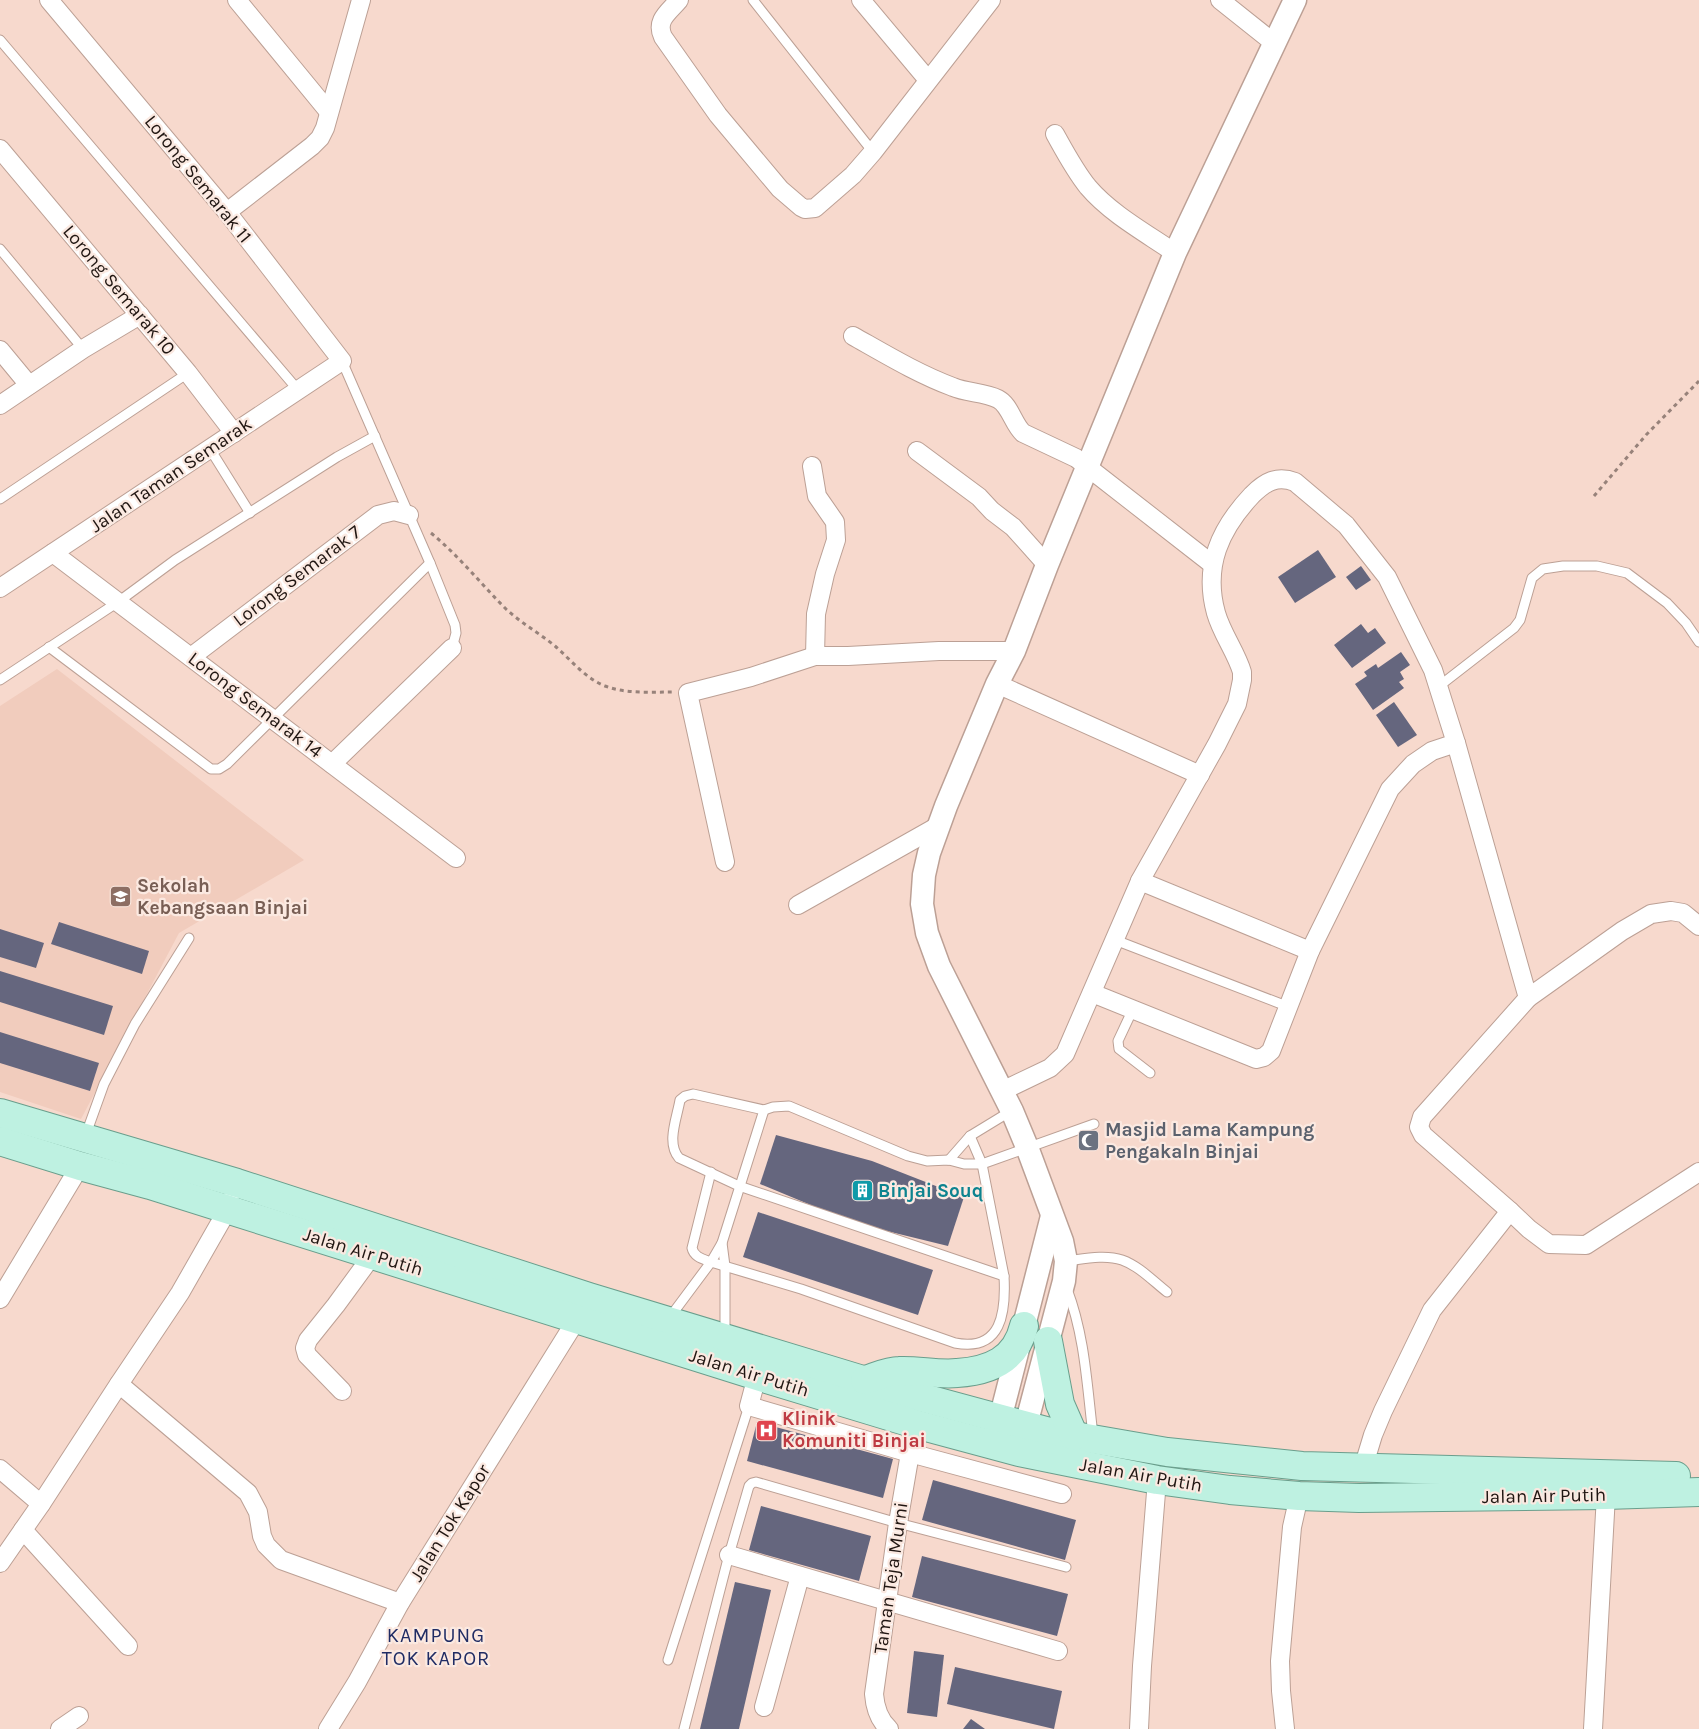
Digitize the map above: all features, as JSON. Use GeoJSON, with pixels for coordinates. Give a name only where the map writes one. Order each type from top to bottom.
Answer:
{"type":"FeatureCollection","features":[{"type":"Feature","properties":{"kind":"main road","name":"Jalan Air Putih"},"geometry":{"type":"LineString","coordinates":[[0,1113],[237,1183],[667,1321],[1013,1423],[1084,1438],[1166,1452],[1302,1466],[1699,1476]]}},
{"type":"Feature","properties":{"kind":"main road","name":"Jalan Air Putih"},"geometry":{"type":"LineString","coordinates":[[2,1146],[150,1185],[915,1424],[1006,1449],[1157,1480],[1230,1490],[1299,1496],[1382,1498],[1606,1496],[1699,1492]]}},
{"type":"Feature","properties":{"kind":"main road"},"geometry":{"type":"LineString","coordinates":[[865,1380],[897,1371],[956,1373],[979,1369],[997,1363],[1010,1354],[1021,1339],[1024,1326]]}},
{"type":"Feature","properties":{"kind":"main road"},"geometry":{"type":"LineString","coordinates":[[1048,1341],[1060,1404],[1084,1438]]}},
{"type":"Feature","properties":{"kind":"street","name":"Lorong Semarak 11"},"geometry":{"type":"LineString","coordinates":[[49,0],[227,212],[342,361]]}},
{"type":"Feature","properties":{"kind":"street"},"geometry":{"type":"LineString","coordinates":[[237,0],[329,112]]}},
{"type":"Feature","properties":{"kind":"street"},"geometry":{"type":"LineString","coordinates":[[227,212],[312,146],[322,133],[361,0]]}},
{"type":"Feature","properties":{"kind":"street"},"geometry":{"type":"LineString","coordinates":[[679,0],[661,22],[660,30],[663,37],[718,115],[780,189],[806,209],[815,208],[853,175],[873,152],[990,0]]}},
{"type":"Feature","properties":{"kind":"street"},"geometry":{"type":"LineString","coordinates":[[861,0],[928,80]]}},
{"type":"Feature","properties":{"kind":"street"},"geometry":{"type":"LineString","coordinates":[[1220,0],[1274,43]]}},
{"type":"Feature","properties":{"kind":"street"},"geometry":{"type":"LineString","coordinates":[[1006,1449],[1013,1423],[1048,1341],[1065,1271],[1062,1242],[1027,1147],[1007,1101],[939,966],[927,933],[922,904],[924,875],[938,826],[997,684],[1014,651],[1047,564],[1175,253],[1295,0]]}},
{"type":"Feature","properties":{"kind":"street"},"geometry":{"type":"LineString","coordinates":[[1055,134],[1073,166],[1089,188],[1108,206],[1175,253]]}},
{"type":"Feature","properties":{"kind":"street","name":"Lorong Semarak 10"},"geometry":{"type":"LineString","coordinates":[[0,150],[188,373],[234,433]]}},
{"type":"Feature","properties":{"kind":"street"},"geometry":{"type":"LineString","coordinates":[[0,405],[83,349],[140,315]]}},
{"type":"Feature","properties":{"kind":"street"},"geometry":{"type":"LineString","coordinates":[[853,336],[946,384],[966,392],[997,399],[1023,432],[1076,458],[1212,564]]}},
{"type":"Feature","properties":{"kind":"street"},"geometry":{"type":"LineString","coordinates":[[0,350],[29,385]]}},
{"type":"Feature","properties":{"kind":"street","name":"Jalan Taman Semarak"},"geometry":{"type":"LineString","coordinates":[[0,588],[342,361]]}},
{"type":"Feature","properties":{"kind":"street"},"geometry":{"type":"LineString","coordinates":[[917,451],[979,497],[992,511],[1013,527],[1047,564]]}},
{"type":"Feature","properties":{"kind":"street"},"geometry":{"type":"LineString","coordinates":[[812,466],[817,496],[835,522],[836,540],[825,574],[816,614],[815,656]]}},
{"type":"Feature","properties":{"kind":"street"},"geometry":{"type":"LineString","coordinates":[[1007,1101],[1058,1062],[1065,1054],[1140,881],[1200,775],[1237,704],[1242,680],[1239,664],[1216,613],[1212,586],[1212,564],[1215,553],[1233,518],[1255,493],[1264,485],[1278,478],[1295,482],[1346,525],[1387,577],[1433,670],[1456,743],[1528,998]]}},
{"type":"Feature","properties":{"kind":"street","name":"Lorong Semarak 7"},"geometry":{"type":"LineString","coordinates":[[191,657],[378,515],[394,511],[409,515]]}},
{"type":"Feature","properties":{"kind":"street","name":"Lorong Semarak 14"},"geometry":{"type":"LineString","coordinates":[[53,553],[456,858]]}},
{"type":"Feature","properties":{"kind":"street"},"geometry":{"type":"LineString","coordinates":[[332,764],[452,648]]}},
{"type":"Feature","properties":{"kind":"street"},"geometry":{"type":"LineString","coordinates":[[725,862],[688,693],[751,677],[815,656],[939,651],[1014,651]]}},
{"type":"Feature","properties":{"kind":"street"},"geometry":{"type":"LineString","coordinates":[[997,684],[1200,775]]}},
{"type":"Feature","properties":{"kind":"street"},"geometry":{"type":"LineString","coordinates":[[1092,993],[1256,1059],[1264,1057],[1271,1051],[1310,951],[1390,789],[1413,764],[1432,751],[1456,743]]}},
{"type":"Feature","properties":{"kind":"street"},"geometry":{"type":"LineString","coordinates":[[798,905],[938,826]]}},
{"type":"Feature","properties":{"kind":"street"},"geometry":{"type":"LineString","coordinates":[[1140,881],[1310,951]]}},
{"type":"Feature","properties":{"kind":"street"},"geometry":{"type":"LineString","coordinates":[[1699,926],[1683,913],[1671,911],[1651,914],[1622,931],[1528,998],[1422,1118],[1419,1127],[1423,1134],[1529,1229],[1549,1244],[1586,1245],[1699,1172]]}},
{"type":"Feature","properties":{"kind":"street"},"geometry":{"type":"LineString","coordinates":[[0,1299],[80,1166]]}},
{"type":"Feature","properties":{"kind":"street"},"geometry":{"type":"LineString","coordinates":[[0,1563],[180,1293],[228,1209],[237,1183]]}},
{"type":"Feature","properties":{"kind":"street"},"geometry":{"type":"LineString","coordinates":[[1363,1468],[1383,1411],[1432,1310],[1510,1211]]}},
{"type":"Feature","properties":{"kind":"street"},"geometry":{"type":"LineString","coordinates":[[1013,1423],[1024,1326],[1052,1216]]}},
{"type":"Feature","properties":{"kind":"street"},"geometry":{"type":"LineString","coordinates":[[342,1392],[307,1355],[305,1348],[308,1340],[389,1232]]}},
{"type":"Feature","properties":{"kind":"street","name":"Jalan Tok Kapor"},"geometry":{"type":"LineString","coordinates":[[328,1729],[357,1682],[400,1603],[577,1319]]}},
{"type":"Feature","properties":{"kind":"street"},"geometry":{"type":"LineString","coordinates":[[757,1376],[749,1406],[910,1453],[1062,1494]]}},
{"type":"Feature","properties":{"kind":"street"},"geometry":{"type":"LineString","coordinates":[[119,1384],[248,1493],[258,1512],[262,1536],[266,1545],[281,1560],[400,1603]]}},
{"type":"Feature","properties":{"kind":"street","name":"Taman Teja Murni"},"geometry":{"type":"LineString","coordinates":[[883,1727],[875,1706],[874,1694],[898,1523],[915,1424]]}},
{"type":"Feature","properties":{"kind":"street"},"geometry":{"type":"LineString","coordinates":[[0,1469],[41,1504]]}},
{"type":"Feature","properties":{"kind":"street"},"geometry":{"type":"LineString","coordinates":[[1139,1729],[1142,1666],[1157,1480]]}},
{"type":"Feature","properties":{"kind":"street"},"geometry":{"type":"LineString","coordinates":[[1285,1729],[1280,1661],[1292,1527],[1299,1496]]}},
{"type":"Feature","properties":{"kind":"street"},"geometry":{"type":"LineString","coordinates":[[1593,1729],[1606,1496]]}},
{"type":"Feature","properties":{"kind":"street"},"geometry":{"type":"LineString","coordinates":[[23,1530],[128,1646]]}},
{"type":"Feature","properties":{"kind":"street"},"geometry":{"type":"LineString","coordinates":[[729,1555],[1058,1651]]}},
{"type":"Feature","properties":{"kind":"street"},"geometry":{"type":"LineString","coordinates":[[764,1707],[800,1576]]}},
{"type":"Feature","properties":{"kind":"street"},"geometry":{"type":"LineString","coordinates":[[60,1729],[79,1716]]}},
{"type":"Feature","properties":{"kind":"lane"},"geometry":{"type":"LineString","coordinates":[[754,0],[873,152]]}},
{"type":"Feature","properties":{"kind":"lane"},"geometry":{"type":"LineString","coordinates":[[0,40],[298,390]]}},
{"type":"Feature","properties":{"kind":"lane"},"geometry":{"type":"LineString","coordinates":[[0,249],[83,349]]}},
{"type":"Feature","properties":{"kind":"lane"},"geometry":{"type":"LineString","coordinates":[[342,361],[430,562],[455,625],[456,633],[452,648]]}},
{"type":"Feature","properties":{"kind":"lane"},"geometry":{"type":"LineString","coordinates":[[0,499],[188,373]]}},
{"type":"Feature","properties":{"kind":"lane"},"geometry":{"type":"LineString","coordinates":[[0,680],[118,602],[175,560],[337,457],[375,436]]}},
{"type":"Feature","properties":{"kind":"lane"},"geometry":{"type":"LineString","coordinates":[[210,449],[250,513]]}},
{"type":"Feature","properties":{"kind":"lane"},"geometry":{"type":"LineString","coordinates":[[49,647],[211,769],[219,769],[227,764],[311,682],[430,562]]}},
{"type":"Feature","properties":{"kind":"lane"},"geometry":{"type":"LineString","coordinates":[[1438,687],[1514,628],[1520,620],[1532,578],[1543,569],[1563,566],[1597,566],[1627,573],[1667,603],[1686,623],[1699,642]]}},
{"type":"Feature","properties":{"kind":"lane"},"geometry":{"type":"LineString","coordinates":[[85,1138],[104,1084],[135,1024],[189,938]]}},
{"type":"Feature","properties":{"kind":"lane"},"geometry":{"type":"LineString","coordinates":[[1115,940],[1288,1007]]}},
{"type":"Feature","properties":{"kind":"lane"},"geometry":{"type":"LineString","coordinates":[[1133,1009],[1118,1041],[1119,1049],[1150,1073]]}},
{"type":"Feature","properties":{"kind":"lane"},"geometry":{"type":"LineString","coordinates":[[1004,1276],[739,1186],[679,1158],[674,1152],[672,1143],[680,1100],[685,1096],[693,1094],[764,1110],[773,1107],[789,1106],[908,1156],[927,1161],[949,1160],[964,1164],[982,1164],[1094,1124]]}},
{"type":"Feature","properties":{"kind":"lane"},"geometry":{"type":"LineString","coordinates":[[949,1160],[970,1136],[1007,1101]]}},
{"type":"Feature","properties":{"kind":"lane"},"geometry":{"type":"LineString","coordinates":[[667,1321],[711,1262],[722,1243],[764,1110]]}},
{"type":"Feature","properties":{"kind":"lane"},"geometry":{"type":"LineString","coordinates":[[711,1172],[692,1248],[693,1253],[697,1256],[801,1289],[955,1343],[968,1346],[978,1345],[996,1331],[1004,1308],[1005,1295],[1004,1276],[982,1164],[970,1136]]}},
{"type":"Feature","properties":{"kind":"lane"},"geometry":{"type":"LineString","coordinates":[[722,1243],[725,1266],[724,1338]]}},
{"type":"Feature","properties":{"kind":"lane"},"geometry":{"type":"LineString","coordinates":[[1084,1438],[1081,1338],[1065,1271],[1107,1257],[1120,1259],[1133,1266],[1167,1292]]}},
{"type":"Feature","properties":{"kind":"lane"},"geometry":{"type":"LineString","coordinates":[[668,1660],[749,1406]]}},
{"type":"Feature","properties":{"kind":"lane"},"geometry":{"type":"LineString","coordinates":[[684,1729],[729,1555],[749,1486],[752,1483],[756,1482],[898,1523],[1066,1567]]}},
{"type":"Feature","properties":{"kind":"path"},"geometry":{"type":"LineString","coordinates":[[1594,496],[1646,435],[1699,381]]}},
{"type":"Feature","properties":{"kind":"path"},"geometry":{"type":"LineString","coordinates":[[409,515],[447,546],[507,609],[555,646],[588,677],[603,686],[631,692],[688,693]]}},
{"type":"Feature","properties":{"kind":"shaded area","name":"Sekolah Kebangsaan Binjai"},"geometry":{"type":"Polygon","coordinates":[[[57,669],[304,860],[179,933],[81,1119],[0,1092],[0,706],[57,669]]]}},
{"type":"Feature","properties":{"kind":"building"},"geometry":{"type":"Polygon","coordinates":[[[1318,550],[1336,577],[1295,603],[1278,577],[1318,550]]]}},
{"type":"Feature","properties":{"kind":"building"},"geometry":{"type":"Polygon","coordinates":[[[1361,566],[1371,580],[1356,590],[1346,577],[1361,566]]]}},
{"type":"Feature","properties":{"kind":"building"},"geometry":{"type":"Polygon","coordinates":[[[1361,624],[1368,633],[1375,628],[1386,643],[1352,668],[1334,645],[1361,624]]]}},
{"type":"Feature","properties":{"kind":"building"},"geometry":{"type":"Polygon","coordinates":[[[1401,652],[1410,665],[1400,672],[1404,679],[1399,682],[1404,688],[1373,710],[1355,684],[1367,676],[1364,672],[1376,664],[1378,668],[1401,652]]]}},
{"type":"Feature","properties":{"kind":"building"},"geometry":{"type":"Polygon","coordinates":[[[1394,702],[1417,735],[1398,747],[1376,715],[1394,702]]]}},
{"type":"Feature","properties":{"kind":"building"},"geometry":{"type":"Polygon","coordinates":[[[59,922],[149,951],[142,974],[51,944],[59,922]]]}},
{"type":"Feature","properties":{"kind":"building"},"geometry":{"type":"Polygon","coordinates":[[[0,929],[44,943],[36,968],[0,957],[0,929]]]}},
{"type":"Feature","properties":{"kind":"building"},"geometry":{"type":"Polygon","coordinates":[[[0,971],[113,1006],[104,1035],[0,1002],[0,971]]]}},
{"type":"Feature","properties":{"kind":"building"},"geometry":{"type":"Polygon","coordinates":[[[0,1032],[99,1063],[90,1091],[0,1063],[0,1032]]]}},
{"type":"Feature","properties":{"kind":"building","name":"Binjai Souq"},"geometry":{"type":"Polygon","coordinates":[[[776,1135],[872,1161],[964,1197],[948,1246],[854,1223],[760,1184],[776,1135]]]}},
{"type":"Feature","properties":{"kind":"building"},"geometry":{"type":"Polygon","coordinates":[[[758,1212],[933,1270],[918,1315],[743,1257],[758,1212]]]}},
{"type":"Feature","properties":{"kind":"building"},"geometry":{"type":"Polygon","coordinates":[[[757,1422],[893,1459],[883,1498],[747,1461],[757,1422]]]}},
{"type":"Feature","properties":{"kind":"building"},"geometry":{"type":"Polygon","coordinates":[[[933,1480],[1076,1520],[1065,1560],[922,1520],[933,1480]]]}},
{"type":"Feature","properties":{"kind":"building"},"geometry":{"type":"Polygon","coordinates":[[[761,1506],[871,1536],[859,1581],[749,1550],[761,1506]]]}},
{"type":"Feature","properties":{"kind":"building"},"geometry":{"type":"Polygon","coordinates":[[[922,1556],[1068,1594],[1057,1636],[912,1597],[922,1556]]]}},
{"type":"Feature","properties":{"kind":"building"},"geometry":{"type":"Polygon","coordinates":[[[735,1582],[771,1590],[739,1729],[700,1729],[735,1582]]]}},
{"type":"Feature","properties":{"kind":"building"},"geometry":{"type":"Polygon","coordinates":[[[914,1651],[944,1655],[937,1717],[907,1713],[914,1651]]]}},
{"type":"Feature","properties":{"kind":"building"},"geometry":{"type":"Polygon","coordinates":[[[955,1667],[1062,1691],[1054,1729],[947,1704],[955,1667]]]}},
{"type":"Feature","properties":{"kind":"building"},"geometry":{"type":"Polygon","coordinates":[[[971,1719],[985,1729],[963,1729],[971,1719]]]}},
{"type":"Feature","properties":{"kind":"place","name":"Sekolah Kebangsaan Binjai"},"geometry":{"type":"Point","coordinates":[121,897]}},
{"type":"Feature","properties":{"kind":"place","name":"Masjid Lama Kampung Pengakaln Binjai"},"geometry":{"type":"Point","coordinates":[1089,1141]}},
{"type":"Feature","properties":{"kind":"place","name":"Binjai Souq"},"geometry":{"type":"Point","coordinates":[862,1191]}},
{"type":"Feature","properties":{"kind":"place","name":"Klinik Komuniti Binjai"},"geometry":{"type":"Point","coordinates":[766,1430]}},
{"type":"Feature","properties":{"kind":"district","name":"KAMPUNG TOK KAPOR"},"geometry":{"type":"Point","coordinates":[436,1646]}}]}
